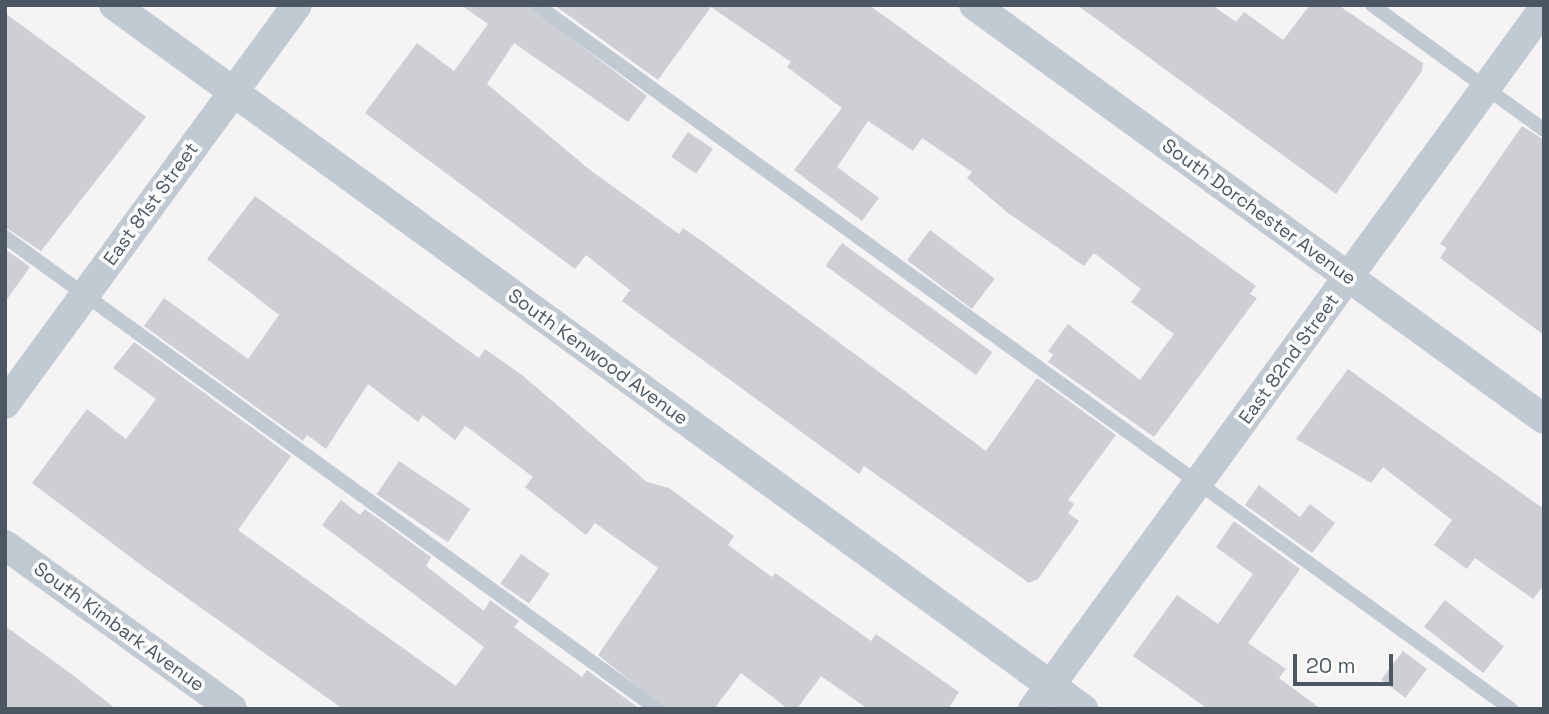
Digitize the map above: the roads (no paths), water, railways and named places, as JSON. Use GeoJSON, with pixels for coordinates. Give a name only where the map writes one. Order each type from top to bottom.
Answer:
{"type":"FeatureCollection","features":[{"type":"Feature","properties":{"kind":"street","name":"South Kenwood Avenue"},"geometry":{"type":"LineString","coordinates":[[114,5],[1083,709]]}},
{"type":"Feature","properties":{"kind":"street","name":"East 81st Street"},"geometry":{"type":"LineString","coordinates":[[5,404],[297,5]]}},
{"type":"Feature","properties":{"kind":"street","name":"South Dorchester Avenue"},"geometry":{"type":"LineString","coordinates":[[974,5],[1544,419]]}},
{"type":"Feature","properties":{"kind":"street","name":"East 82nd Street"},"geometry":{"type":"LineString","coordinates":[[1034,709],[1544,8]]}},
{"type":"Feature","properties":{"kind":"street","name":"South Kimbark Avenue"},"geometry":{"type":"LineString","coordinates":[[5,545],[232,709]]}},
{"type":"Feature","properties":{"kind":"lane"},"geometry":{"type":"LineString","coordinates":[[537,5],[1511,709]]}},
{"type":"Feature","properties":{"kind":"lane"},"geometry":{"type":"LineString","coordinates":[[1372,5],[1544,130]]}},
{"type":"Feature","properties":{"kind":"lane"},"geometry":{"type":"LineString","coordinates":[[5,237],[657,709]]}}]}
